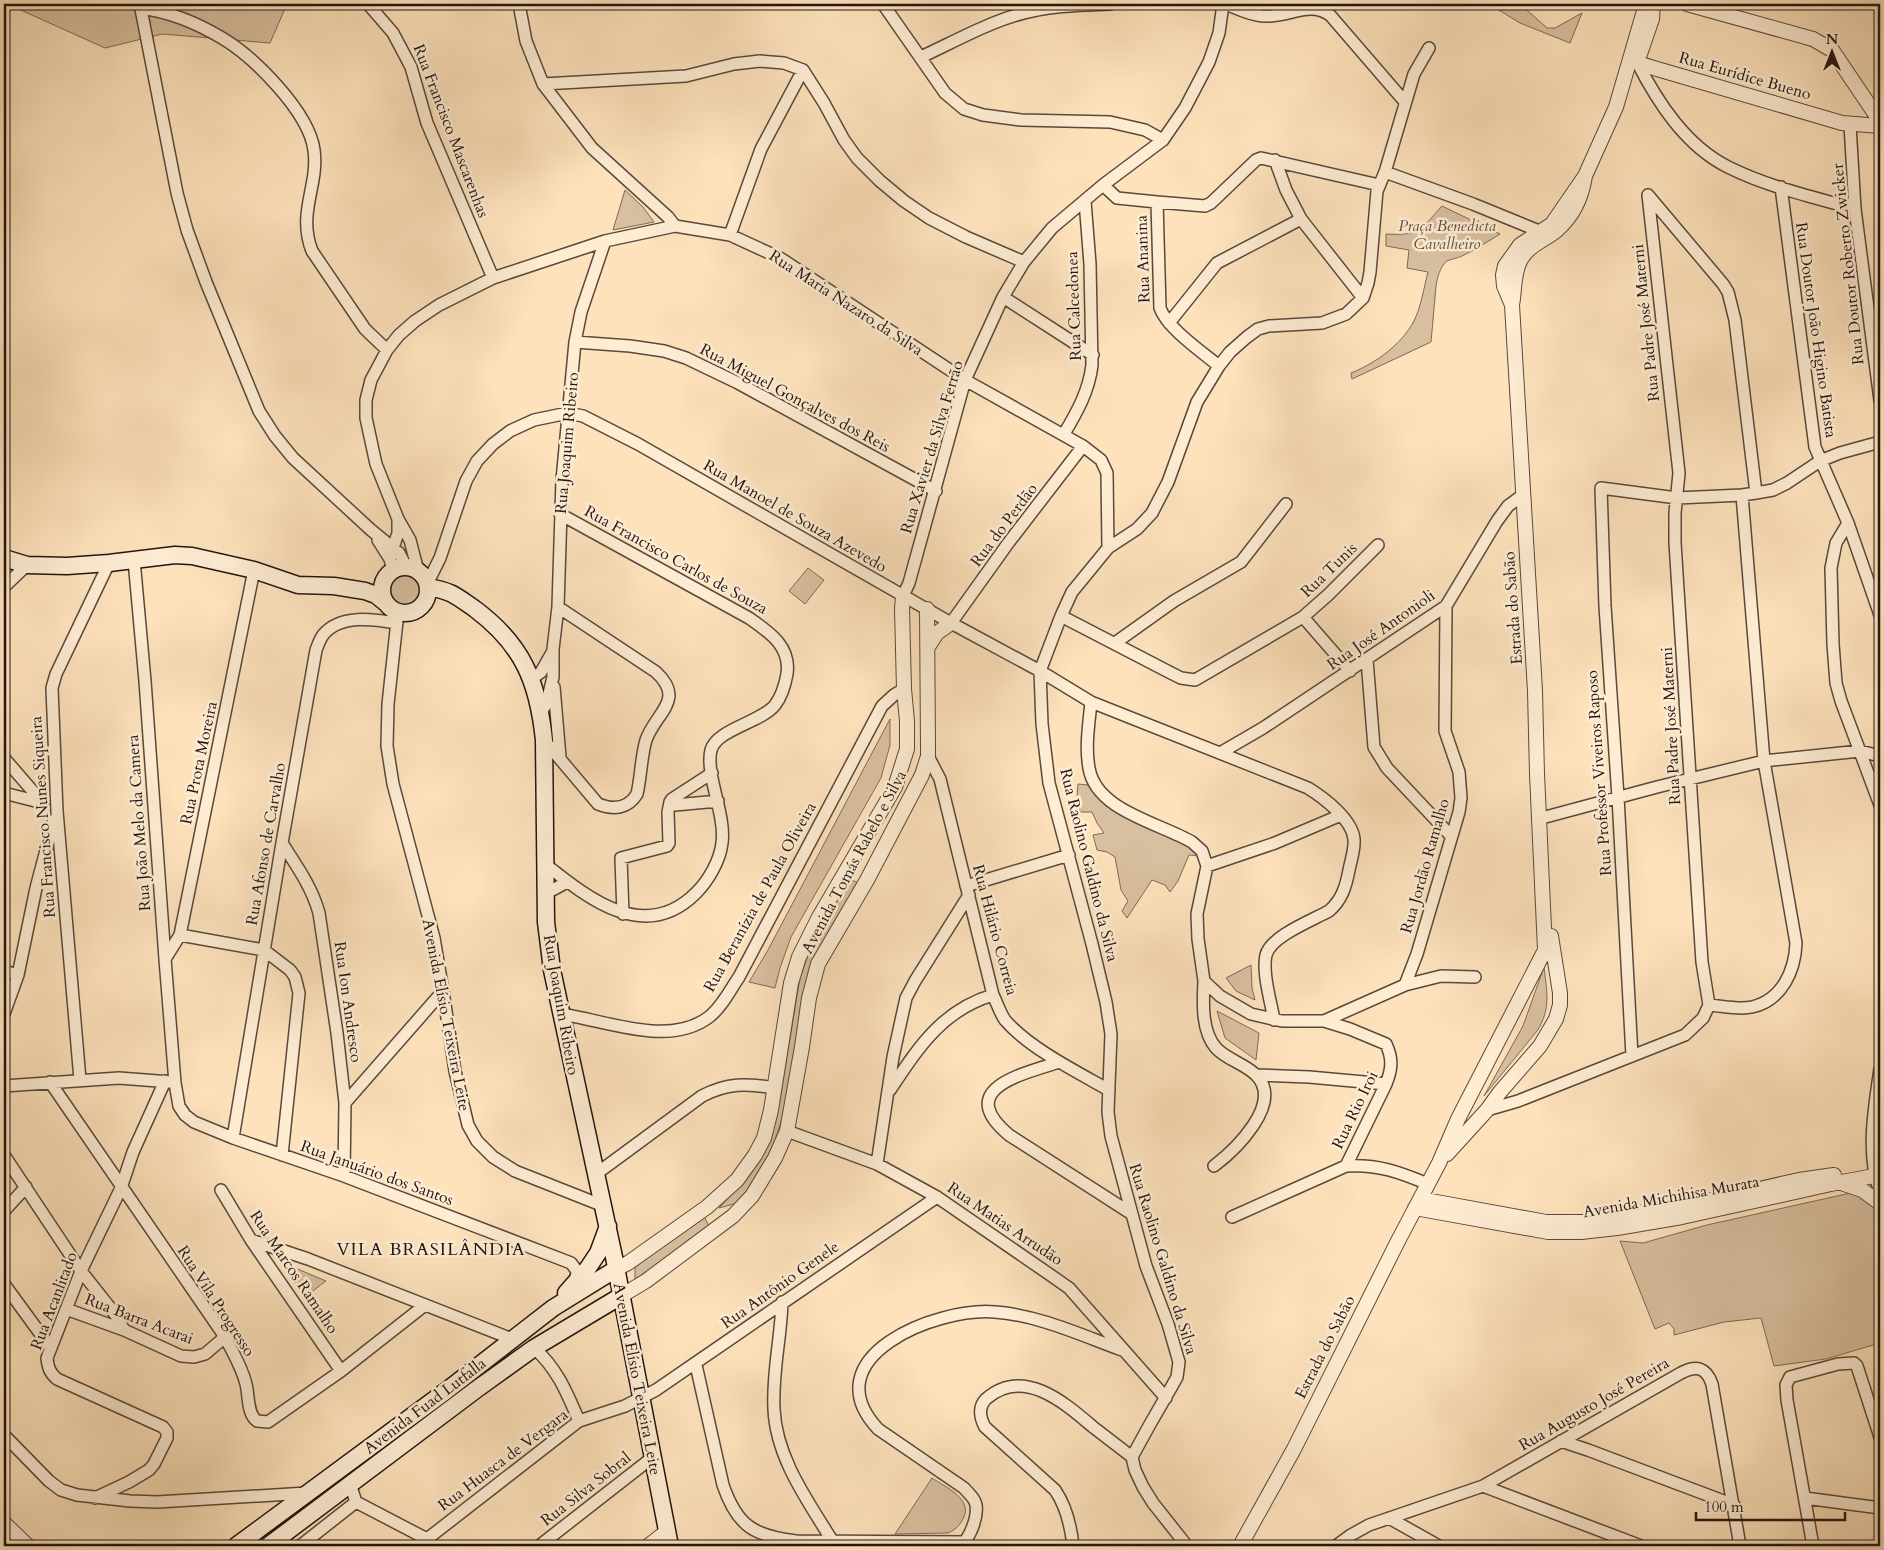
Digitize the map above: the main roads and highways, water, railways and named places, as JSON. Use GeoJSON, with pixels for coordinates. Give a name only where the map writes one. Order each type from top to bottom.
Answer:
{"type":"FeatureCollection","features":[{"type":"Feature","properties":{"kind":"main road"},"geometry":{"type":"LineString","coordinates":[[4,558],[27,565],[66,566],[174,555],[192,556],[254,570],[298,585],[334,586],[365,591],[376,596],[394,613],[412,612],[423,604],[449,601],[473,608]]}},
{"type":"Feature","properties":{"kind":"main road"},"geometry":{"type":"LineString","coordinates":[[334,586],[407,575],[451,592],[462,598],[473,608]]}},
{"type":"Feature","properties":{"kind":"main road"},"geometry":{"type":"LineString","coordinates":[[407,575],[428,593],[423,604]]}},
{"type":"Feature","properties":{"kind":"main road"},"geometry":{"type":"LineString","coordinates":[[394,613],[383,594],[407,575]]}},
{"type":"Feature","properties":{"kind":"main road","name":"Rua Joaquim Ribeiro"},"geometry":{"type":"LineString","coordinates":[[473,608],[491,621],[507,637],[532,679],[541,714],[544,740],[546,922],[560,1014],[601,1204]]}},
{"type":"Feature","properties":{"kind":"main road","name":"Avenida Elísio Teixeira Leite"},"geometry":{"type":"LineString","coordinates":[[601,1204],[608,1226],[668,1539]]}},
{"type":"Feature","properties":{"kind":"main road"},"geometry":{"type":"LineString","coordinates":[[553,1308],[575,1284],[598,1253],[608,1226]]}},
{"type":"Feature","properties":{"kind":"main road","name":"Avenida Fuad Lutfalla"},"geometry":{"type":"LineString","coordinates":[[236,1546],[471,1372],[553,1308],[616,1269]]}},
{"type":"Feature","properties":{"kind":"main road","name":"Avenida Fuad Lutfalla"},"geometry":{"type":"LineString","coordinates":[[268,1546],[477,1388],[534,1348],[621,1296]]}},
{"type":"Feature","properties":{"kind":"main road"},"geometry":{"type":"LineString","coordinates":[[471,1372],[471,1382],[477,1388]]}},
{"type":"Feature","properties":{"kind":"district","name":"VILA BRASILÂNDIA"},"geometry":{"type":"Point","coordinates":[431,1249]}},
{"type":"Feature","properties":{"kind":"park label","name":"Praça Benedicta Cavalheiro"},"geometry":{"type":"Point","coordinates":[1447,235]}}]}
